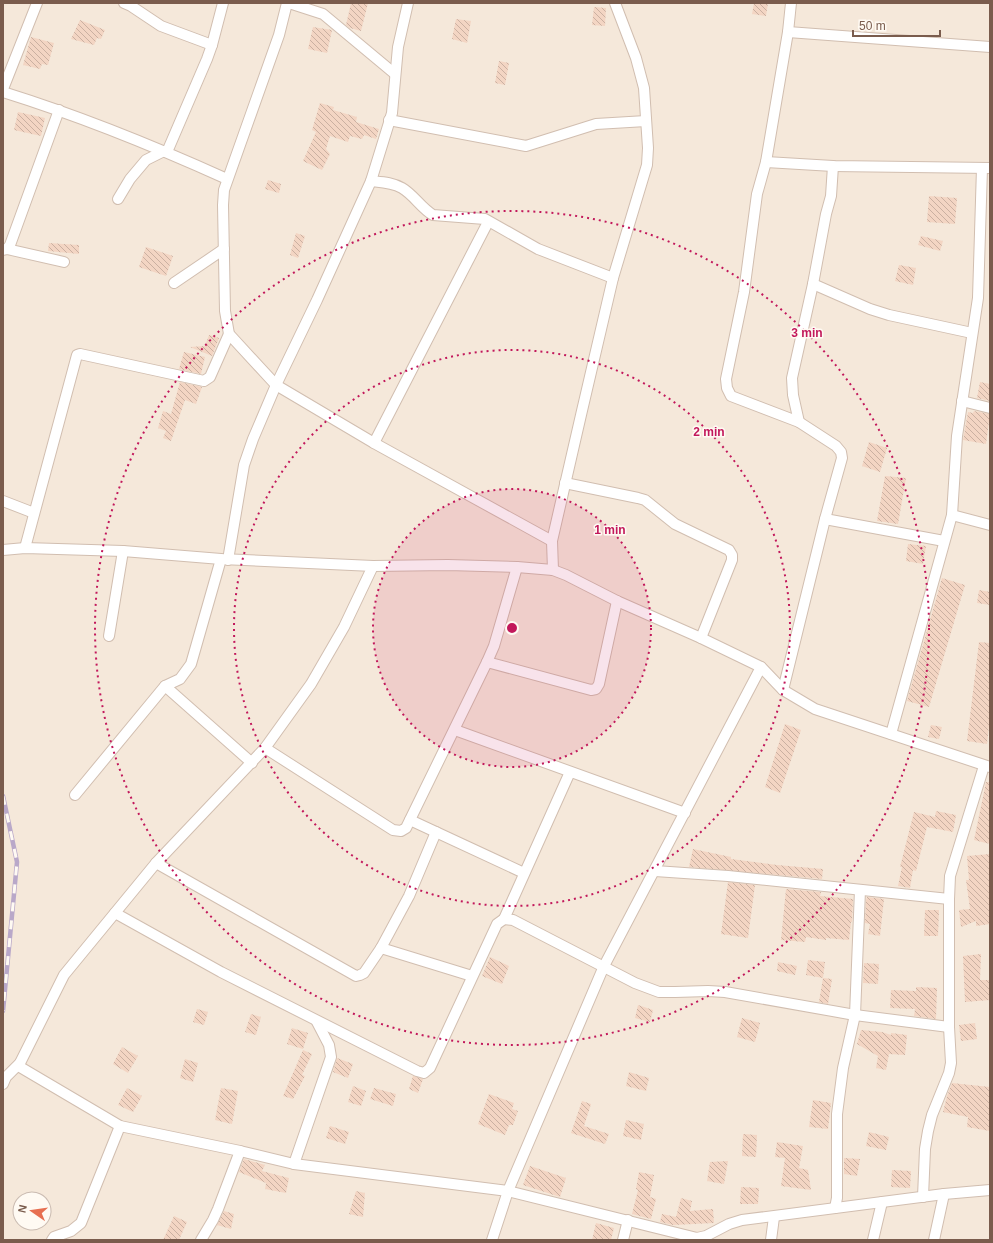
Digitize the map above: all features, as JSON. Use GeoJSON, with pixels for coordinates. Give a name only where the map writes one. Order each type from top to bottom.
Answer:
{"type":"FeatureCollection","features":[{"type":"Feature","properties":{"kind":"street"},"geometry":{"type":"LineString","coordinates":[[37,3],[3,90],[165,151],[227,179]]}},
{"type":"Feature","properties":{"kind":"street"},"geometry":{"type":"LineString","coordinates":[[124,3],[161,26],[212,45]]}},
{"type":"Feature","properties":{"kind":"street"},"geometry":{"type":"LineString","coordinates":[[118,199],[130,179],[146,160],[165,151],[207,59],[223,3]]}},
{"type":"Feature","properties":{"kind":"street"},"geometry":{"type":"LineString","coordinates":[[395,74],[323,14],[288,3],[279,35],[224,190],[225,311],[229,334],[276,385],[374,443],[552,541]]}},
{"type":"Feature","properties":{"kind":"street"},"geometry":{"type":"LineString","coordinates":[[75,795],[165,686],[180,679],[191,664],[225,559],[244,465],[253,439],[276,385],[317,300],[371,181],[392,113],[398,47],[408,3]]}},
{"type":"Feature","properties":{"kind":"street"},"geometry":{"type":"LineString","coordinates":[[553,570],[552,541],[613,278],[647,165],[648,148],[644,88],[636,58],[615,3]]}},
{"type":"Feature","properties":{"kind":"street"},"geometry":{"type":"LineString","coordinates":[[783,690],[825,519],[842,458],[841,452],[836,446],[799,422],[731,396],[727,388],[726,379],[744,292],[757,194],[766,162],[788,32],[790,3]]}},
{"type":"Feature","properties":{"kind":"street"},"geometry":{"type":"LineString","coordinates":[[788,32],[990,47]]}},
{"type":"Feature","properties":{"kind":"street"},"geometry":{"type":"LineString","coordinates":[[5,249],[10,246],[59,110]]}},
{"type":"Feature","properties":{"kind":"street"},"geometry":{"type":"LineString","coordinates":[[389,120],[526,146],[596,124],[646,121]]}},
{"type":"Feature","properties":{"kind":"street"},"geometry":{"type":"LineString","coordinates":[[766,162],[833,166],[986,168],[978,298],[956,436],[952,515],[891,734]]}},
{"type":"Feature","properties":{"kind":"street"},"geometry":{"type":"LineString","coordinates":[[799,422],[793,395],[792,378],[831,196],[833,166]]}},
{"type":"Feature","properties":{"kind":"street"},"geometry":{"type":"LineString","coordinates":[[371,181],[393,183],[403,188],[428,212],[434,215],[485,219],[538,249],[613,278]]}},
{"type":"Feature","properties":{"kind":"street"},"geometry":{"type":"LineString","coordinates":[[374,443],[483,232],[487,221]]}},
{"type":"Feature","properties":{"kind":"street"},"geometry":{"type":"LineString","coordinates":[[5,249],[64,262]]}},
{"type":"Feature","properties":{"kind":"street"},"geometry":{"type":"LineString","coordinates":[[174,282],[224,249]]}},
{"type":"Feature","properties":{"kind":"street"},"geometry":{"type":"LineString","coordinates":[[813,284],[870,309],[889,315],[972,333]]}},
{"type":"Feature","properties":{"kind":"street"},"geometry":{"type":"LineString","coordinates":[[25,548],[77,355],[80,354],[204,381],[210,377],[229,334]]}},
{"type":"Feature","properties":{"kind":"street"},"geometry":{"type":"LineString","coordinates":[[962,401],[990,408]]}},
{"type":"Feature","properties":{"kind":"street"},"geometry":{"type":"LineString","coordinates":[[566,483],[645,500],[675,524],[729,550],[732,554],[732,560],[701,638]]}},
{"type":"Feature","properties":{"kind":"street"},"geometry":{"type":"LineString","coordinates":[[3,501],[34,513]]}},
{"type":"Feature","properties":{"kind":"street"},"geometry":{"type":"LineString","coordinates":[[952,515],[990,526]]}},
{"type":"Feature","properties":{"kind":"street"},"geometry":{"type":"LineString","coordinates":[[825,519],[944,542]]}},
{"type":"Feature","properties":{"kind":"street"},"geometry":{"type":"LineString","coordinates":[[3,550],[25,548],[123,551],[225,559],[373,566],[448,565],[517,567],[553,570],[761,667],[783,690],[815,709],[987,766],[950,876],[949,1027],[951,1063],[949,1073],[932,1115],[928,1131],[925,1149],[923,1197]]}},
{"type":"Feature","properties":{"kind":"street"},"geometry":{"type":"LineString","coordinates":[[109,636],[123,551]]}},
{"type":"Feature","properties":{"kind":"street"},"geometry":{"type":"LineString","coordinates":[[3,1084],[6,1077],[20,1063],[64,975],[156,863],[265,748],[311,684],[344,627],[373,566]]}},
{"type":"Feature","properties":{"kind":"street"},"geometry":{"type":"LineString","coordinates":[[265,748],[393,830],[401,831],[406,828],[494,646],[517,567]]}},
{"type":"Feature","properties":{"kind":"street"},"geometry":{"type":"LineString","coordinates":[[487,662],[591,690],[596,688],[599,684],[617,601]]}},
{"type":"Feature","properties":{"kind":"street"},"geometry":{"type":"LineString","coordinates":[[492,1240],[508,1191],[604,966],[761,667]]}},
{"type":"Feature","properties":{"kind":"street"},"geometry":{"type":"LineString","coordinates":[[165,686],[252,763]]}},
{"type":"Feature","properties":{"kind":"street"},"geometry":{"type":"LineString","coordinates":[[454,730],[685,813]]}},
{"type":"Feature","properties":{"kind":"street"},"geometry":{"type":"LineString","coordinates":[[115,913],[221,972],[317,1022],[417,1071],[424,1073],[430,1068],[497,924],[504,919],[570,772]]}},
{"type":"Feature","properties":{"kind":"street"},"geometry":{"type":"LineString","coordinates":[[410,820],[524,874]]}},
{"type":"Feature","properties":{"kind":"street"},"geometry":{"type":"LineString","coordinates":[[156,863],[356,976],[360,976],[364,973],[381,948],[410,896],[436,832]]}},
{"type":"Feature","properties":{"kind":"street"},"geometry":{"type":"LineString","coordinates":[[655,871],[728,876],[949,899]]}},
{"type":"Feature","properties":{"kind":"street"},"geometry":{"type":"LineString","coordinates":[[835,1208],[837,1198],[837,1114],[843,1068],[855,1015],[860,890]]}},
{"type":"Feature","properties":{"kind":"street"},"geometry":{"type":"LineString","coordinates":[[504,919],[513,920],[635,983],[659,992],[725,992],[855,1015],[949,1027]]}},
{"type":"Feature","properties":{"kind":"street"},"geometry":{"type":"LineString","coordinates":[[381,948],[472,976]]}},
{"type":"Feature","properties":{"kind":"street"},"geometry":{"type":"LineString","coordinates":[[294,1164],[331,1057],[329,1045],[317,1022]]}},
{"type":"Feature","properties":{"kind":"street"},"geometry":{"type":"LineString","coordinates":[[20,1063],[20,1067],[120,1126],[294,1164],[508,1191],[697,1238],[706,1236],[729,1224],[742,1220],[944,1194],[990,1190]]}},
{"type":"Feature","properties":{"kind":"street"},"geometry":{"type":"LineString","coordinates":[[52,1240],[70,1231],[81,1223],[120,1126]]}},
{"type":"Feature","properties":{"kind":"street"},"geometry":{"type":"LineString","coordinates":[[201,1240],[218,1209],[240,1151]]}},
{"type":"Feature","properties":{"kind":"street"},"geometry":{"type":"LineString","coordinates":[[934,1240],[944,1194]]}},
{"type":"Feature","properties":{"kind":"street"},"geometry":{"type":"LineString","coordinates":[[873,1240],[882,1202]]}},
{"type":"Feature","properties":{"kind":"street"},"geometry":{"type":"LineString","coordinates":[[771,1240],[774,1217]]}},
{"type":"Feature","properties":{"kind":"street"},"geometry":{"type":"LineString","coordinates":[[623,1240],[628,1220]]}},
{"type":"Feature","properties":{"kind":"shaded area"},"geometry":{"type":"Polygon","coordinates":[[[3,3],[990,3],[990,1240],[3,1240],[3,3]]]}},
{"type":"Feature","properties":{"kind":"building"},"geometry":{"type":"Polygon","coordinates":[[[351,3],[368,3],[361,31],[350,28],[346,25],[351,3]]]}},
{"type":"Feature","properties":{"kind":"building"},"geometry":{"type":"Polygon","coordinates":[[[754,3],[768,3],[766,16],[752,14],[754,3]]]}},
{"type":"Feature","properties":{"kind":"building"},"geometry":{"type":"Polygon","coordinates":[[[594,7],[606,8],[605,26],[592,25],[594,7]]]}},
{"type":"Feature","properties":{"kind":"building"},"geometry":{"type":"Polygon","coordinates":[[[456,19],[471,21],[467,43],[452,39],[456,19]]]}},
{"type":"Feature","properties":{"kind":"building"},"geometry":{"type":"Polygon","coordinates":[[[80,20],[105,30],[101,39],[97,38],[94,45],[71,39],[80,20]]]}},
{"type":"Feature","properties":{"kind":"building"},"geometry":{"type":"Polygon","coordinates":[[[313,27],[332,30],[327,53],[308,49],[313,27]]]}},
{"type":"Feature","properties":{"kind":"building"},"geometry":{"type":"Polygon","coordinates":[[[31,37],[54,43],[48,65],[42,64],[40,69],[23,65],[31,37]]]}},
{"type":"Feature","properties":{"kind":"building"},"geometry":{"type":"Polygon","coordinates":[[[499,61],[509,63],[505,85],[495,83],[499,61]]]}},
{"type":"Feature","properties":{"kind":"building"},"geometry":{"type":"Polygon","coordinates":[[[320,103],[334,107],[333,110],[357,117],[356,122],[379,129],[376,139],[364,135],[362,139],[350,136],[348,142],[330,136],[326,149],[330,154],[322,170],[303,161],[316,132],[312,130],[320,103]]]}},
{"type":"Feature","properties":{"kind":"building"},"geometry":{"type":"Polygon","coordinates":[[[18,112],[45,118],[41,136],[14,130],[18,112]]]}},
{"type":"Feature","properties":{"kind":"building"},"geometry":{"type":"Polygon","coordinates":[[[268,180],[281,184],[279,193],[265,189],[268,180]]]}},
{"type":"Feature","properties":{"kind":"building"},"geometry":{"type":"Polygon","coordinates":[[[929,196],[957,198],[955,224],[927,222],[929,196]]]}},
{"type":"Feature","properties":{"kind":"building"},"geometry":{"type":"Polygon","coordinates":[[[296,233],[305,236],[298,258],[290,255],[296,233]]]}},
{"type":"Feature","properties":{"kind":"building"},"geometry":{"type":"Polygon","coordinates":[[[921,236],[943,241],[940,251],[918,245],[921,236]]]}},
{"type":"Feature","properties":{"kind":"building"},"geometry":{"type":"Polygon","coordinates":[[[49,243],[79,245],[79,254],[48,251],[49,243]]]}},
{"type":"Feature","properties":{"kind":"building"},"geometry":{"type":"Polygon","coordinates":[[[146,247],[173,256],[166,276],[139,267],[146,247]]]}},
{"type":"Feature","properties":{"kind":"building"},"geometry":{"type":"Polygon","coordinates":[[[899,265],[916,268],[913,285],[895,281],[899,265]]]}},
{"type":"Feature","properties":{"kind":"building"},"geometry":{"type":"Polygon","coordinates":[[[209,335],[219,338],[212,356],[190,347],[205,346],[209,335]]]}},
{"type":"Feature","properties":{"kind":"building"},"geometry":{"type":"Polygon","coordinates":[[[184,352],[205,357],[201,374],[179,369],[184,352]]]}},
{"type":"Feature","properties":{"kind":"building"},"geometry":{"type":"Polygon","coordinates":[[[180,382],[202,387],[196,404],[185,400],[171,441],[163,438],[166,431],[158,428],[163,411],[171,414],[180,382]]]}},
{"type":"Feature","properties":{"kind":"building"},"geometry":{"type":"Polygon","coordinates":[[[980,382],[990,384],[990,401],[977,398],[980,382]]]}},
{"type":"Feature","properties":{"kind":"building"},"geometry":{"type":"Polygon","coordinates":[[[974,411],[990,414],[986,444],[963,440],[968,412],[973,413],[974,411]]]}},
{"type":"Feature","properties":{"kind":"building"},"geometry":{"type":"Polygon","coordinates":[[[869,442],[887,448],[880,472],[862,466],[869,442]]]}},
{"type":"Feature","properties":{"kind":"building"},"geometry":{"type":"Polygon","coordinates":[[[885,476],[906,478],[898,524],[877,521],[885,476]]]}},
{"type":"Feature","properties":{"kind":"building"},"geometry":{"type":"Polygon","coordinates":[[[908,544],[926,546],[923,564],[906,561],[908,544]]]}},
{"type":"Feature","properties":{"kind":"building"},"geometry":{"type":"Polygon","coordinates":[[[942,578],[965,585],[929,707],[907,701],[942,578]]]}},
{"type":"Feature","properties":{"kind":"building"},"geometry":{"type":"Polygon","coordinates":[[[979,590],[990,592],[990,605],[977,603],[979,590]]]}},
{"type":"Feature","properties":{"kind":"building"},"geometry":{"type":"Polygon","coordinates":[[[979,642],[990,643],[990,717],[987,744],[967,741],[979,642]]]}},
{"type":"Feature","properties":{"kind":"building"},"geometry":{"type":"Polygon","coordinates":[[[785,724],[801,730],[780,793],[765,787],[785,724]]]}},
{"type":"Feature","properties":{"kind":"building"},"geometry":{"type":"Polygon","coordinates":[[[931,725],[942,727],[939,739],[928,737],[931,725]]]}},
{"type":"Feature","properties":{"kind":"building"},"geometry":{"type":"Polygon","coordinates":[[[986,782],[990,782],[990,844],[974,840],[986,782]]]}},
{"type":"Feature","properties":{"kind":"building"},"geometry":{"type":"Polygon","coordinates":[[[936,811],[956,815],[953,832],[927,827],[916,871],[913,870],[910,888],[898,886],[902,867],[900,867],[914,812],[935,817],[936,811]]]}},
{"type":"Feature","properties":{"kind":"building"},"geometry":{"type":"Polygon","coordinates":[[[693,849],[731,857],[731,859],[823,869],[822,879],[689,867],[693,849]]]}},
{"type":"Feature","properties":{"kind":"building"},"geometry":{"type":"Polygon","coordinates":[[[990,854],[990,924],[976,926],[976,921],[961,927],[959,910],[970,909],[966,880],[969,880],[967,856],[990,854]]]}},
{"type":"Feature","properties":{"kind":"building"},"geometry":{"type":"Polygon","coordinates":[[[728,882],[755,885],[748,938],[721,934],[728,882]]]}},
{"type":"Feature","properties":{"kind":"building"},"geometry":{"type":"Polygon","coordinates":[[[786,889],[821,892],[820,896],[853,899],[852,922],[849,940],[826,938],[826,940],[806,937],[805,942],[781,940],[786,889]]]}},
{"type":"Feature","properties":{"kind":"building"},"geometry":{"type":"Polygon","coordinates":[[[867,897],[884,899],[880,936],[868,934],[870,924],[865,923],[867,897]]]}},
{"type":"Feature","properties":{"kind":"building"},"geometry":{"type":"Polygon","coordinates":[[[925,910],[939,910],[938,936],[924,936],[925,910]]]}},
{"type":"Feature","properties":{"kind":"building"},"geometry":{"type":"Polygon","coordinates":[[[981,954],[980,980],[990,980],[990,1000],[965,1002],[963,956],[981,954]]]}},
{"type":"Feature","properties":{"kind":"building"},"geometry":{"type":"Polygon","coordinates":[[[490,957],[509,966],[502,984],[482,976],[490,957]]]}},
{"type":"Feature","properties":{"kind":"building"},"geometry":{"type":"Polygon","coordinates":[[[808,960],[825,962],[823,978],[806,975],[808,960]]]}},
{"type":"Feature","properties":{"kind":"building"},"geometry":{"type":"Polygon","coordinates":[[[778,962],[797,966],[795,975],[777,971],[778,962]]]}},
{"type":"Feature","properties":{"kind":"building"},"geometry":{"type":"Polygon","coordinates":[[[864,963],[879,964],[878,984],[863,983],[864,963]]]}},
{"type":"Feature","properties":{"kind":"building"},"geometry":{"type":"Polygon","coordinates":[[[823,978],[832,979],[828,1004],[819,1002],[823,978]]]}},
{"type":"Feature","properties":{"kind":"building"},"geometry":{"type":"Polygon","coordinates":[[[916,987],[937,988],[936,1019],[914,1016],[915,1009],[890,1008],[891,990],[916,991],[916,987]]]}},
{"type":"Feature","properties":{"kind":"building"},"geometry":{"type":"Polygon","coordinates":[[[638,1005],[653,1010],[650,1022],[635,1018],[638,1005]]]}},
{"type":"Feature","properties":{"kind":"building"},"geometry":{"type":"Polygon","coordinates":[[[197,1009],[208,1012],[204,1025],[193,1022],[197,1009]]]}},
{"type":"Feature","properties":{"kind":"building"},"geometry":{"type":"Polygon","coordinates":[[[251,1014],[261,1017],[256,1035],[245,1032],[251,1014]]]}},
{"type":"Feature","properties":{"kind":"building"},"geometry":{"type":"Polygon","coordinates":[[[742,1018],[760,1023],[755,1042],[737,1037],[742,1018]]]}},
{"type":"Feature","properties":{"kind":"building"},"geometry":{"type":"Polygon","coordinates":[[[975,1023],[977,1039],[961,1041],[959,1025],[975,1023]]]}},
{"type":"Feature","properties":{"kind":"building"},"geometry":{"type":"Polygon","coordinates":[[[292,1028],[308,1033],[303,1049],[287,1044],[292,1028]]]}},
{"type":"Feature","properties":{"kind":"building"},"geometry":{"type":"Polygon","coordinates":[[[861,1030],[882,1032],[891,1035],[891,1033],[907,1035],[905,1055],[889,1054],[886,1070],[876,1068],[878,1056],[857,1044],[861,1030]]]}},
{"type":"Feature","properties":{"kind":"building"},"geometry":{"type":"Polygon","coordinates":[[[122,1047],[138,1056],[128,1073],[113,1064],[122,1047]]]}},
{"type":"Feature","properties":{"kind":"building"},"geometry":{"type":"Polygon","coordinates":[[[303,1050],[312,1054],[302,1075],[305,1076],[293,1099],[283,1096],[303,1050]]]}},
{"type":"Feature","properties":{"kind":"building"},"geometry":{"type":"Polygon","coordinates":[[[337,1058],[353,1064],[348,1078],[333,1072],[337,1058]]]}},
{"type":"Feature","properties":{"kind":"building"},"geometry":{"type":"Polygon","coordinates":[[[185,1059],[198,1063],[193,1082],[180,1078],[185,1059]]]}},
{"type":"Feature","properties":{"kind":"building"},"geometry":{"type":"Polygon","coordinates":[[[629,1072],[649,1078],[646,1091],[626,1086],[629,1072]]]}},
{"type":"Feature","properties":{"kind":"building"},"geometry":{"type":"Polygon","coordinates":[[[413,1076],[423,1079],[418,1093],[409,1089],[413,1076]]]}},
{"type":"Feature","properties":{"kind":"building"},"geometry":{"type":"Polygon","coordinates":[[[952,1083],[990,1087],[990,1131],[967,1127],[968,1117],[943,1112],[952,1083]]]}},
{"type":"Feature","properties":{"kind":"building"},"geometry":{"type":"Polygon","coordinates":[[[353,1086],[366,1091],[361,1106],[348,1102],[353,1086]]]}},
{"type":"Feature","properties":{"kind":"building"},"geometry":{"type":"Polygon","coordinates":[[[127,1088],[142,1096],[133,1112],[118,1105],[127,1088]]]}},
{"type":"Feature","properties":{"kind":"building"},"geometry":{"type":"Polygon","coordinates":[[[221,1088],[238,1091],[232,1124],[215,1120],[221,1088]]]}},
{"type":"Feature","properties":{"kind":"building"},"geometry":{"type":"Polygon","coordinates":[[[374,1088],[396,1094],[393,1106],[370,1099],[374,1088]]]}},
{"type":"Feature","properties":{"kind":"building"},"geometry":{"type":"Polygon","coordinates":[[[489,1094],[514,1103],[512,1109],[518,1111],[513,1125],[509,1125],[505,1135],[478,1124],[489,1094]]]}},
{"type":"Feature","properties":{"kind":"building"},"geometry":{"type":"Polygon","coordinates":[[[813,1100],[831,1103],[828,1129],[809,1127],[813,1100]]]}},
{"type":"Feature","properties":{"kind":"building"},"geometry":{"type":"Polygon","coordinates":[[[582,1101],[591,1104],[584,1126],[609,1134],[605,1144],[571,1133],[582,1101]]]}},
{"type":"Feature","properties":{"kind":"building"},"geometry":{"type":"Polygon","coordinates":[[[626,1120],[644,1124],[641,1140],[623,1136],[626,1120]]]}},
{"type":"Feature","properties":{"kind":"building"},"geometry":{"type":"Polygon","coordinates":[[[330,1126],[349,1132],[345,1144],[326,1138],[330,1126]]]}},
{"type":"Feature","properties":{"kind":"building"},"geometry":{"type":"Polygon","coordinates":[[[869,1132],[889,1137],[886,1150],[866,1146],[869,1132]]]}},
{"type":"Feature","properties":{"kind":"building"},"geometry":{"type":"Polygon","coordinates":[[[743,1134],[757,1135],[756,1157],[742,1156],[743,1134]]]}},
{"type":"Feature","properties":{"kind":"building"},"geometry":{"type":"Polygon","coordinates":[[[777,1142],[803,1146],[799,1168],[808,1170],[811,1190],[781,1186],[785,1158],[775,1157],[777,1142]]]}},
{"type":"Feature","properties":{"kind":"building"},"geometry":{"type":"Polygon","coordinates":[[[844,1158],[860,1159],[857,1176],[844,1174],[844,1158]]]}},
{"type":"Feature","properties":{"kind":"building"},"geometry":{"type":"Polygon","coordinates":[[[244,1159],[265,1165],[262,1171],[289,1178],[286,1193],[265,1189],[266,1183],[239,1172],[244,1159]]]}},
{"type":"Feature","properties":{"kind":"building"},"geometry":{"type":"Polygon","coordinates":[[[728,1161],[724,1184],[707,1181],[710,1162],[728,1161]]]}},
{"type":"Feature","properties":{"kind":"building"},"geometry":{"type":"Polygon","coordinates":[[[530,1166],[566,1178],[560,1197],[523,1185],[530,1166]]]}},
{"type":"Feature","properties":{"kind":"building"},"geometry":{"type":"Polygon","coordinates":[[[892,1170],[911,1171],[910,1188],[891,1187],[892,1170]]]}},
{"type":"Feature","properties":{"kind":"building"},"geometry":{"type":"Polygon","coordinates":[[[639,1172],[654,1175],[650,1197],[656,1199],[651,1219],[632,1214],[638,1190],[636,1189],[639,1172]]]}},
{"type":"Feature","properties":{"kind":"building"},"geometry":{"type":"Polygon","coordinates":[[[741,1187],[759,1188],[758,1204],[740,1204],[741,1187]]]}},
{"type":"Feature","properties":{"kind":"building"},"geometry":{"type":"Polygon","coordinates":[[[356,1191],[365,1193],[363,1217],[349,1214],[356,1191]]]}},
{"type":"Feature","properties":{"kind":"building"},"geometry":{"type":"Polygon","coordinates":[[[681,1198],[692,1201],[690,1211],[713,1209],[714,1223],[673,1225],[660,1222],[662,1214],[676,1217],[681,1198]]]}},
{"type":"Feature","properties":{"kind":"building"},"geometry":{"type":"Polygon","coordinates":[[[224,1211],[234,1214],[231,1229],[217,1225],[224,1211]]]}},
{"type":"Feature","properties":{"kind":"building"},"geometry":{"type":"Polygon","coordinates":[[[174,1216],[187,1222],[179,1240],[163,1240],[174,1216]]]}},
{"type":"Feature","properties":{"kind":"building"},"geometry":{"type":"Polygon","coordinates":[[[596,1223],[614,1228],[611,1240],[592,1240],[596,1223]]]}},
{"type":"Feature","properties":{"kind":"railway"},"geometry":{"type":"LineString","coordinates":[[3,796],[17,862],[3,1011]]}}]}
